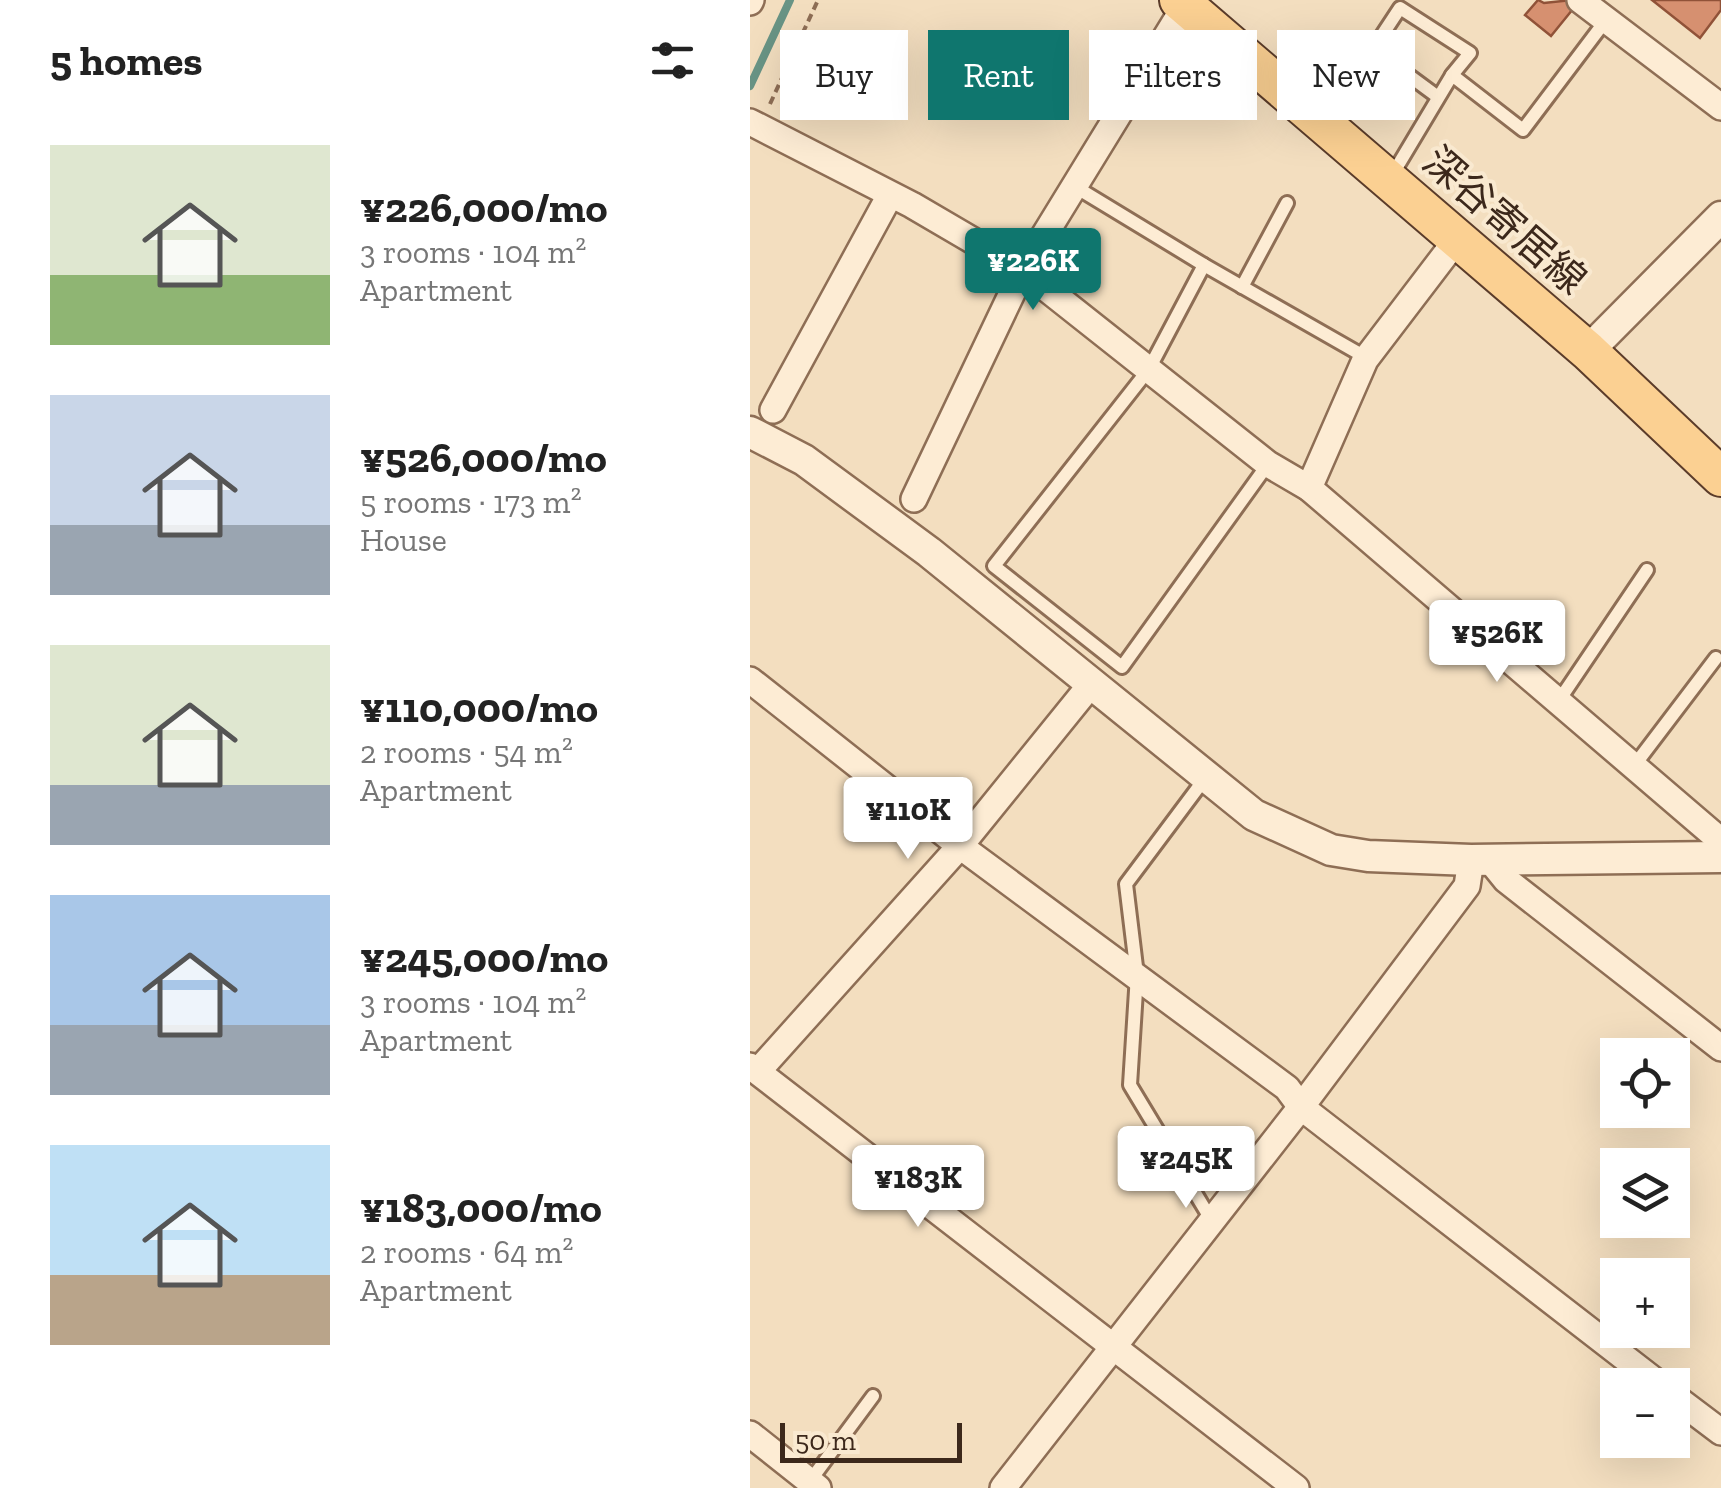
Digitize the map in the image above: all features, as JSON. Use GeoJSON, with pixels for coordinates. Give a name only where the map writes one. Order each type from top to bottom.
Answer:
{"type":"FeatureCollection","features":[{"type":"Feature","properties":{"kind":"main road","name":"深谷寄居線"},"geometry":{"type":"LineString","coordinates":[[1182,3],[1588,350],[1721,477]]}},
{"type":"Feature","properties":{"kind":"street"},"geometry":{"type":"LineString","coordinates":[[1580,0],[1721,107]]}},
{"type":"Feature","properties":{"kind":"street"},"geometry":{"type":"LineString","coordinates":[[914,498],[1023,270],[1182,3]]}},
{"type":"Feature","properties":{"kind":"street"},"geometry":{"type":"LineString","coordinates":[[755,128],[890,194],[1023,270],[1268,464],[1309,488],[1721,841]]}},
{"type":"Feature","properties":{"kind":"street"},"geometry":{"type":"LineString","coordinates":[[773,410],[890,194]]}},
{"type":"Feature","properties":{"kind":"street"},"geometry":{"type":"LineString","coordinates":[[1588,350],[1721,217]]}},
{"type":"Feature","properties":{"kind":"street"},"geometry":{"type":"LineString","coordinates":[[1309,488],[1367,358],[1458,238]]}},
{"type":"Feature","properties":{"kind":"street"},"geometry":{"type":"LineString","coordinates":[[750,432],[804,460],[928,552],[1254,815],[1331,850],[1368,856],[1480,859],[1721,857]]}},
{"type":"Feature","properties":{"kind":"street"},"geometry":{"type":"LineString","coordinates":[[750,680],[960,846],[1287,1088],[1301,1107],[1638,1368]]}},
{"type":"Feature","properties":{"kind":"street"},"geometry":{"type":"LineString","coordinates":[[1092,683],[960,846],[754,1068],[1296,1488]]}},
{"type":"Feature","properties":{"kind":"street"},"geometry":{"type":"LineString","coordinates":[[1480,859],[1721,1048]]}},
{"type":"Feature","properties":{"kind":"street"},"geometry":{"type":"LineString","coordinates":[[1003,1488],[1301,1107],[1467,886],[1480,859]]}},
{"type":"Feature","properties":{"kind":"street"},"geometry":{"type":"LineString","coordinates":[[1690,1408],[1721,1432]]}},
{"type":"Feature","properties":{"kind":"street"},"geometry":{"type":"LineString","coordinates":[[750,1434],[814,1485]]}},
{"type":"Feature","properties":{"kind":"lane"},"geometry":{"type":"LineString","coordinates":[[1389,180],[1470,52],[1400,8],[1373,49],[1438,98]]}},
{"type":"Feature","properties":{"kind":"lane"},"geometry":{"type":"LineString","coordinates":[[1452,75],[1523,130],[1606,20]]}},
{"type":"Feature","properties":{"kind":"lane"},"geometry":{"type":"LineString","coordinates":[[1074,186],[1367,358]]}},
{"type":"Feature","properties":{"kind":"lane"},"geometry":{"type":"LineString","coordinates":[[1242,287],[1287,204]]}},
{"type":"Feature","properties":{"kind":"lane"},"geometry":{"type":"LineString","coordinates":[[1204,265],[1149,369],[994,566],[1122,667],[1268,464]]}},
{"type":"Feature","properties":{"kind":"lane"},"geometry":{"type":"LineString","coordinates":[[1558,702],[1647,570]]}},
{"type":"Feature","properties":{"kind":"lane"},"geometry":{"type":"LineString","coordinates":[[1634,766],[1716,658]]}},
{"type":"Feature","properties":{"kind":"lane"},"geometry":{"type":"LineString","coordinates":[[1206,777],[1126,884],[1136,975],[1130,1085],[1212,1222]]}},
{"type":"Feature","properties":{"kind":"lane"},"geometry":{"type":"LineString","coordinates":[[814,1485],[873,1396]]}},
{"type":"Feature","properties":{"kind":"path"},"geometry":{"type":"LineString","coordinates":[[755,128],[818,0]]}},
{"type":"Feature","properties":{"kind":"building"},"geometry":{"type":"Polygon","coordinates":[[[1538,0],[1572,0],[1577,4],[1551,36],[1525,15],[1538,0]]]}},
{"type":"Feature","properties":{"kind":"building"},"geometry":{"type":"Polygon","coordinates":[[[1652,0],[1721,0],[1721,10],[1700,38],[1652,0]]]}},
{"type":"Feature","properties":{"kind":"waterway"},"geometry":{"type":"LineString","coordinates":[[750,86],[790,0]]}}]}
